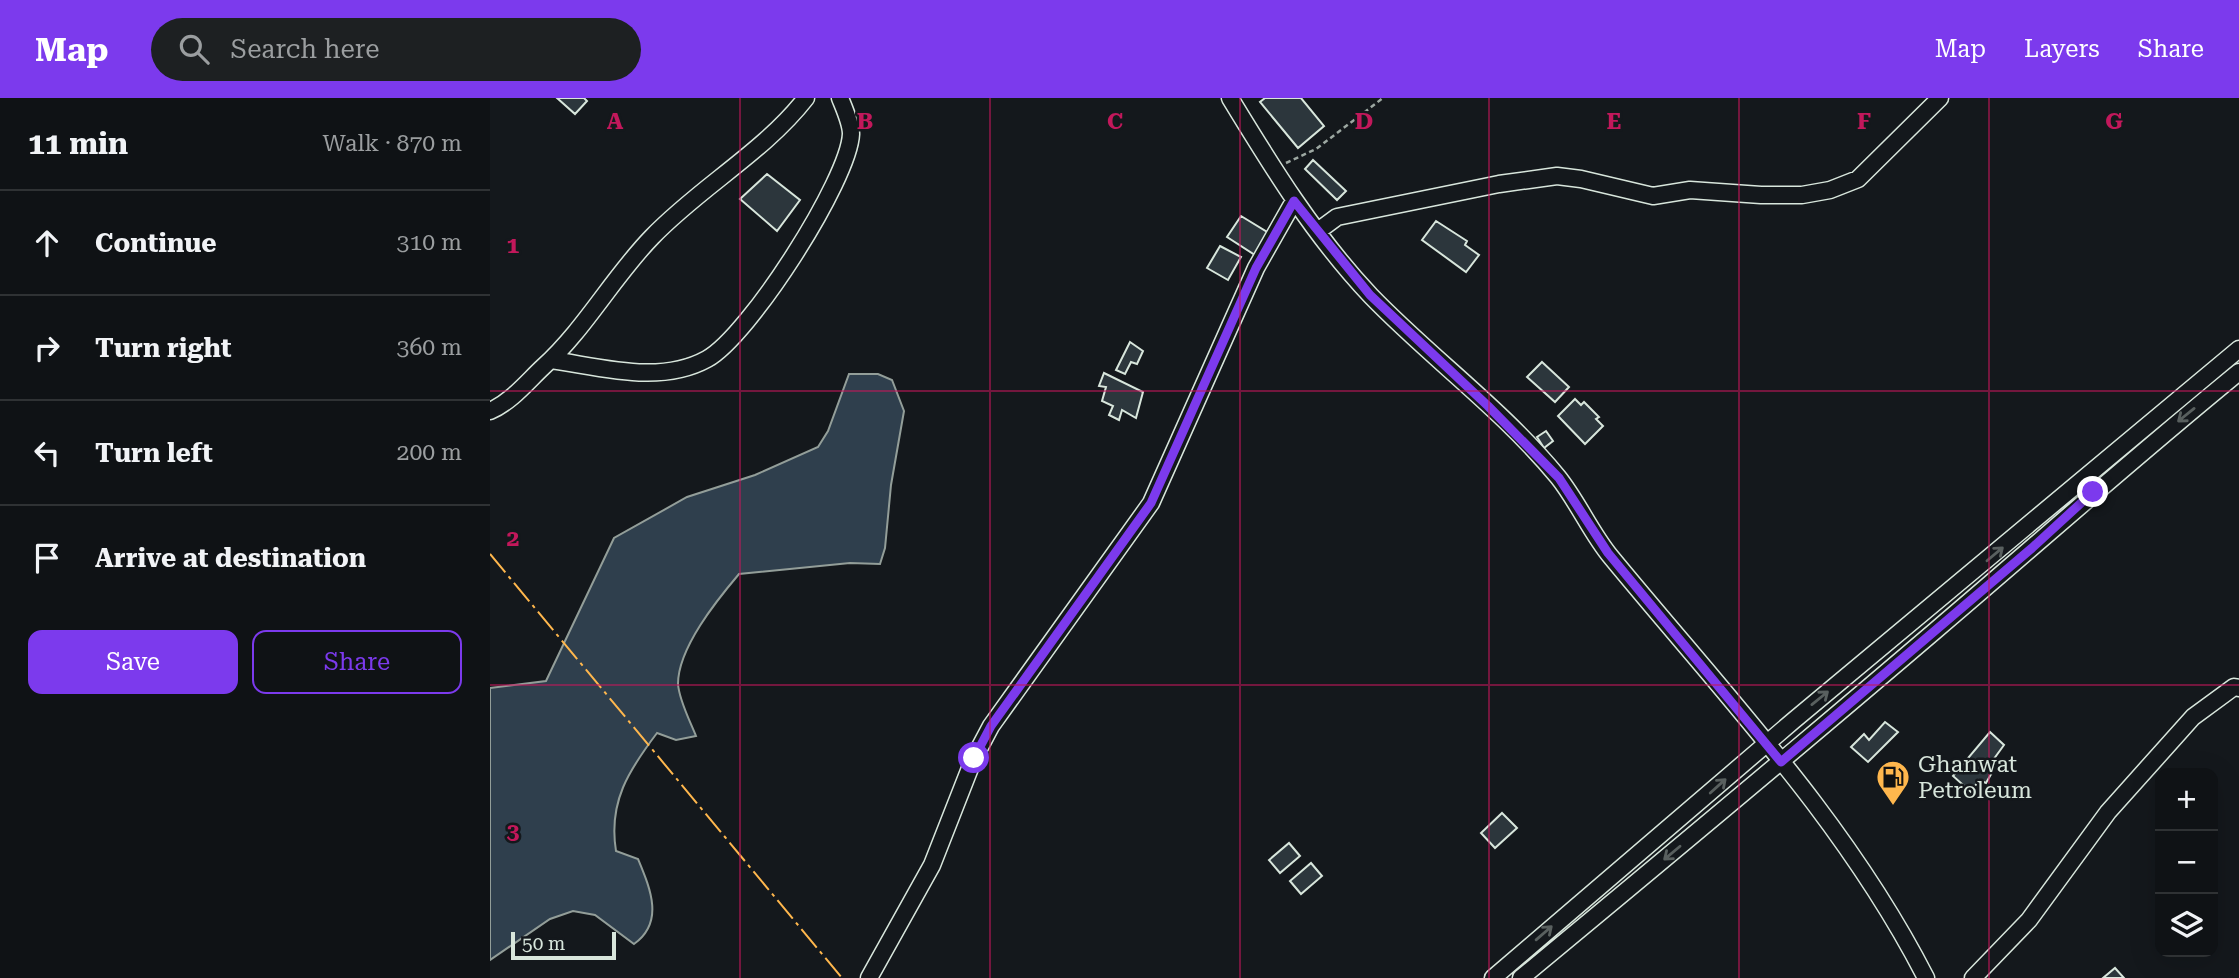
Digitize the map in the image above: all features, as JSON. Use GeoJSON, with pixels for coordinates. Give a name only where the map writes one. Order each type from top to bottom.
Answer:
{"type":"FeatureCollection","features":[{"type":"Feature","properties":{"kind":"street"},"geometry":{"type":"LineString","coordinates":[[490,411],[501,406],[551,360],[651,238],[701,191],[790,118],[806,98]]}},
{"type":"Feature","properties":{"kind":"street"},"geometry":{"type":"LineString","coordinates":[[551,360],[657,374],[706,359],[731,341],[793,260],[844,162],[851,133],[840,98]]}},
{"type":"Feature","properties":{"kind":"street"},"geometry":{"type":"LineString","coordinates":[[1230,98],[1294,201],[1370,295],[1488,406],[1559,478],[1608,553],[1768,742],[1883,898],[1926,978]]}},
{"type":"Feature","properties":{"kind":"street"},"geometry":{"type":"LineString","coordinates":[[1318,231],[1337,217],[1499,184],[1557,176],[1581,178],[1653,196],[1690,190],[1761,195],[1801,195],[1830,190],[1858,179],[1940,98]]}},
{"type":"Feature","properties":{"kind":"street"},"geometry":{"type":"LineString","coordinates":[[869,978],[932,866],[974,758],[991,726],[1151,503],[1256,268],[1294,201]]}},
{"type":"Feature","properties":{"kind":"street"},"geometry":{"type":"LineString","coordinates":[[1493,978],[1768,742],[2239,349]]}},
{"type":"Feature","properties":{"kind":"street"},"geometry":{"type":"LineString","coordinates":[[1521,978],[1781,762],[2032,548],[2093,492],[2239,372]]}},
{"type":"Feature","properties":{"kind":"street"},"geometry":{"type":"LineString","coordinates":[[1973,978],[2029,920],[2108,812],[2193,717],[2234,687],[2239,688]]}},
{"type":"Feature","properties":{"kind":"path"},"geometry":{"type":"LineString","coordinates":[[1275,171],[1316,149],[1384,98]]}},
{"type":"Feature","properties":{"kind":"water"},"geometry":{"type":"Polygon","coordinates":[[[849,374],[878,374],[892,380],[904,411],[891,485],[885,548],[880,564],[850,563],[739,574],[700,625],[684,655],[680,670],[680,697],[696,736],[676,740],[657,733],[630,774],[618,802],[614,833],[616,851],[638,859],[650,893],[652,915],[644,935],[634,944],[595,915],[573,911],[550,919],[490,960],[490,688],[546,681],[614,538],[687,497],[755,475],[818,447],[828,431],[849,374]]]}},
{"type":"Feature","properties":{"kind":"building"},"geometry":{"type":"Polygon","coordinates":[[[557,98],[584,98],[587,101],[575,114],[557,98]]]}},
{"type":"Feature","properties":{"kind":"building"},"geometry":{"type":"Polygon","coordinates":[[[1265,98],[1301,98],[1324,126],[1298,148],[1260,102],[1265,98]]]}},
{"type":"Feature","properties":{"kind":"building"},"geometry":{"type":"Polygon","coordinates":[[[1313,160],[1346,191],[1337,200],[1305,169],[1313,160]]]}},
{"type":"Feature","properties":{"kind":"building"},"geometry":{"type":"Polygon","coordinates":[[[767,174],[800,200],[777,231],[740,199],[767,174]]]}},
{"type":"Feature","properties":{"kind":"building"},"geometry":{"type":"Polygon","coordinates":[[[1241,216],[1272,235],[1258,257],[1227,237],[1241,216]]]}},
{"type":"Feature","properties":{"kind":"building"},"geometry":{"type":"Polygon","coordinates":[[[1436,221],[1467,241],[1465,245],[1479,255],[1466,272],[1422,240],[1436,221]]]}},
{"type":"Feature","properties":{"kind":"building"},"geometry":{"type":"Polygon","coordinates":[[[1220,246],[1241,257],[1228,280],[1207,268],[1220,246]]]}},
{"type":"Feature","properties":{"kind":"building"},"geometry":{"type":"Polygon","coordinates":[[[1130,342],[1143,351],[1137,364],[1131,362],[1125,374],[1116,370],[1130,342]]]}},
{"type":"Feature","properties":{"kind":"building"},"geometry":{"type":"Polygon","coordinates":[[[1542,362],[1569,387],[1555,402],[1527,377],[1542,362]]]}},
{"type":"Feature","properties":{"kind":"building"},"geometry":{"type":"Polygon","coordinates":[[[1104,373],[1143,392],[1136,418],[1122,410],[1119,420],[1109,415],[1113,406],[1102,401],[1106,387],[1099,386],[1104,373]]]}},
{"type":"Feature","properties":{"kind":"building"},"geometry":{"type":"Polygon","coordinates":[[[1575,399],[1581,405],[1584,402],[1599,417],[1596,419],[1603,426],[1585,444],[1558,416],[1575,399]]]}},
{"type":"Feature","properties":{"kind":"building"},"geometry":{"type":"Polygon","coordinates":[[[1546,431],[1553,441],[1544,448],[1537,437],[1546,431]]]}},
{"type":"Feature","properties":{"kind":"building"},"geometry":{"type":"Polygon","coordinates":[[[1885,722],[1898,732],[1868,762],[1851,747],[1864,734],[1869,740],[1885,722]]]}},
{"type":"Feature","properties":{"kind":"building"},"geometry":{"type":"Polygon","coordinates":[[[1990,732],[2004,745],[1988,767],[1994,769],[1986,783],[1979,780],[1971,792],[1953,776],[1990,732]]]}},
{"type":"Feature","properties":{"kind":"building"},"geometry":{"type":"Polygon","coordinates":[[[1502,813],[1517,828],[1495,848],[1481,833],[1502,813]]]}},
{"type":"Feature","properties":{"kind":"building"},"geometry":{"type":"Polygon","coordinates":[[[1289,843],[1300,856],[1280,873],[1269,860],[1289,843]]]}},
{"type":"Feature","properties":{"kind":"building"},"geometry":{"type":"Polygon","coordinates":[[[1311,863],[1322,876],[1301,894],[1290,881],[1311,863]]]}},
{"type":"Feature","properties":{"kind":"building"},"geometry":{"type":"Polygon","coordinates":[[[2115,968],[2124,978],[2103,978],[2115,968]]]}},
{"type":"Feature","properties":{"kind":"power"},"geometry":{"type":"LineString","coordinates":[[490,554],[842,978]]}},
{"type":"Feature","properties":{"kind":"place","name":"Ghanwat Petroleum"},"geometry":{"type":"Point","coordinates":[1893,807]}},
{"type":"Feature","properties":{"kind":"route"},"geometry":{"type":"LineString","coordinates":[[974,758],[991,726],[1151,503],[1256,268],[1294,201],[1370,295],[1488,406],[1559,478],[1608,553],[1768,742],[1781,762],[2032,548],[2093,492]]}}]}
